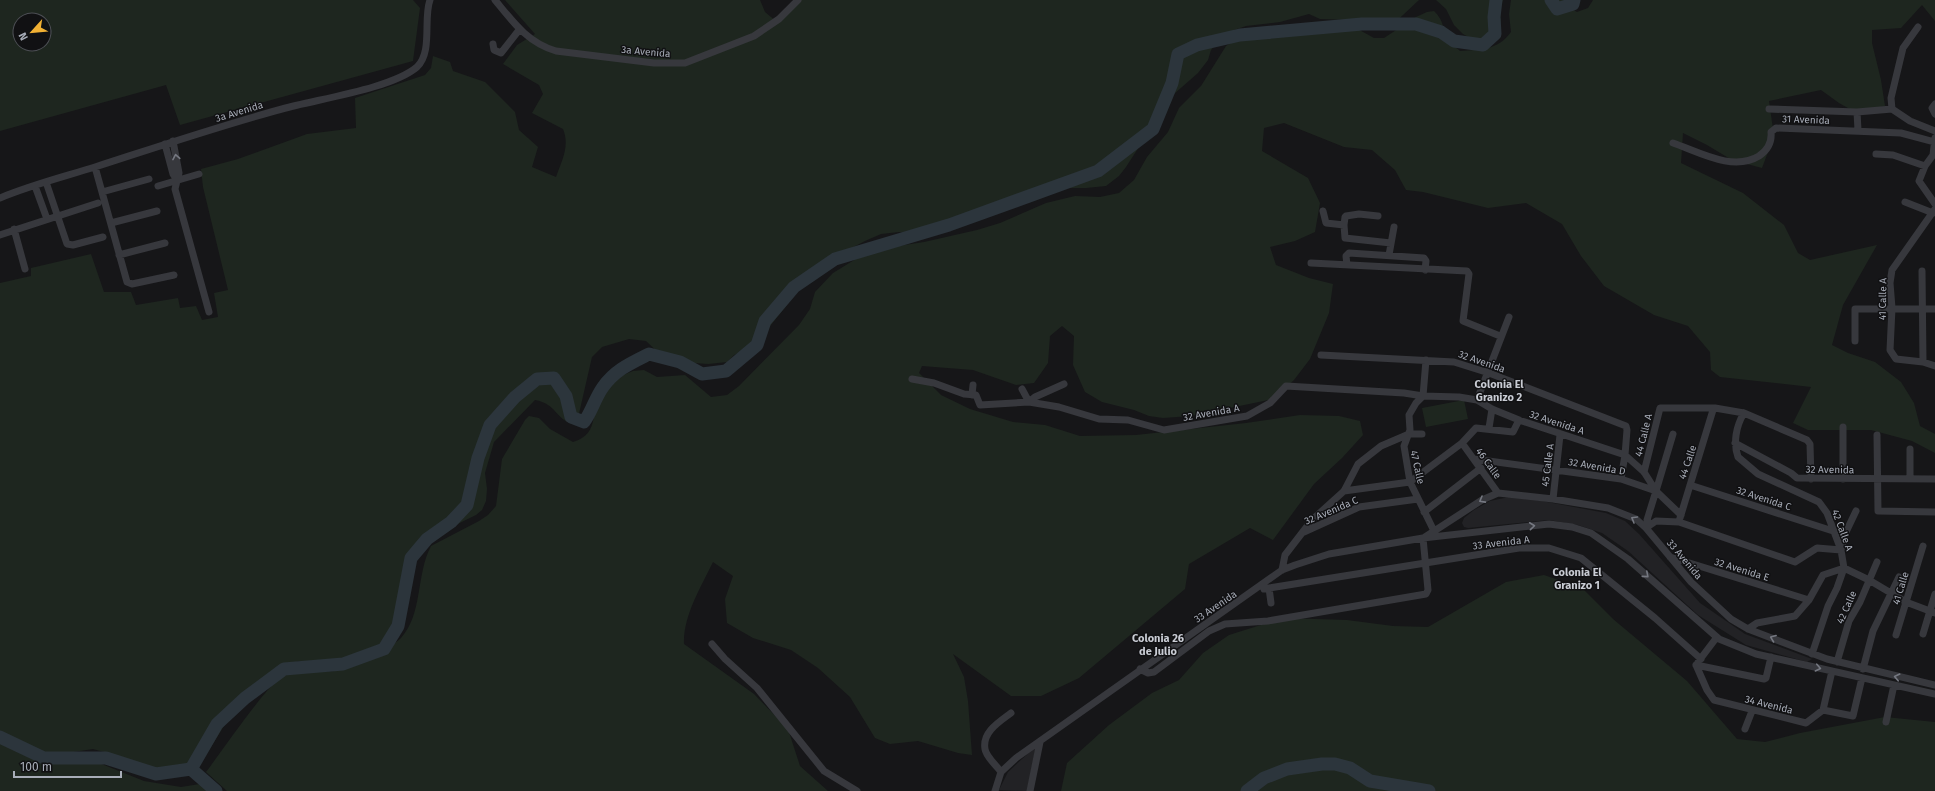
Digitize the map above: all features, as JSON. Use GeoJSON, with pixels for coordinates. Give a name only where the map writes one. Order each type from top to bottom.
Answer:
{"type":"FeatureCollection","features":[{"type":"Feature","properties":{"kind":"street","name":"3a Avenida"},"geometry":{"type":"LineString","coordinates":[[0,198],[173,141],[283,108],[375,86],[410,72],[417,67],[424,56],[430,0]]}},
{"type":"Feature","properties":{"kind":"street","name":"3a Avenida"},"geometry":{"type":"LineString","coordinates":[[495,0],[519,30],[534,42],[556,51],[671,64],[698,59],[754,36],[779,19],[798,0]]}},
{"type":"Feature","properties":{"kind":"street"},"geometry":{"type":"LineString","coordinates":[[1892,109],[1891,98],[1899,61],[1904,48],[1918,26]]}},
{"type":"Feature","properties":{"kind":"street"},"geometry":{"type":"LineString","coordinates":[[493,44],[494,50],[500,53],[519,30]]}},
{"type":"Feature","properties":{"kind":"street"},"geometry":{"type":"LineString","coordinates":[[1935,104],[1932,108],[1935,114]]}},
{"type":"Feature","properties":{"kind":"street"},"geometry":{"type":"LineString","coordinates":[[1769,109],[1857,112],[1892,109],[1910,121],[1935,132],[1933,155],[1925,166],[1919,181],[1935,204]]}},
{"type":"Feature","properties":{"kind":"street"},"geometry":{"type":"LineString","coordinates":[[1857,112],[1858,130]]}},
{"type":"Feature","properties":{"kind":"street","name":"31 Avenida"},"geometry":{"type":"LineString","coordinates":[[1673,143],[1734,163],[1748,161],[1763,153],[1768,148],[1772,132],[1776,128],[1858,130],[1901,133],[1935,142]]}},
{"type":"Feature","properties":{"kind":"street"},"geometry":{"type":"LineString","coordinates":[[173,141],[179,172],[175,189],[209,312]]}},
{"type":"Feature","properties":{"kind":"street"},"geometry":{"type":"LineString","coordinates":[[165,144],[173,174],[177,180]]}},
{"type":"Feature","properties":{"kind":"street"},"geometry":{"type":"LineString","coordinates":[[1876,154],[1893,155],[1925,166]]}},
{"type":"Feature","properties":{"kind":"street"},"geometry":{"type":"LineString","coordinates":[[95,167],[119,255],[129,284],[174,275]]}},
{"type":"Feature","properties":{"kind":"street"},"geometry":{"type":"LineString","coordinates":[[158,186],[198,174]]}},
{"type":"Feature","properties":{"kind":"street"},"geometry":{"type":"LineString","coordinates":[[102,192],[149,179]]}},
{"type":"Feature","properties":{"kind":"street"},"geometry":{"type":"LineString","coordinates":[[46,182],[52,218]]}},
{"type":"Feature","properties":{"kind":"street"},"geometry":{"type":"LineString","coordinates":[[37,185],[52,218],[69,245],[103,237]]}},
{"type":"Feature","properties":{"kind":"street"},"geometry":{"type":"LineString","coordinates":[[1905,202],[1934,211]]}},
{"type":"Feature","properties":{"kind":"street"},"geometry":{"type":"LineString","coordinates":[[0,235],[14,229],[98,203]]}},
{"type":"Feature","properties":{"kind":"street"},"geometry":{"type":"LineString","coordinates":[[1323,210],[1326,222],[1344,225]]}},
{"type":"Feature","properties":{"kind":"street"},"geometry":{"type":"LineString","coordinates":[[111,223],[157,211]]}},
{"type":"Feature","properties":{"kind":"street","name":"41 Calle A"},"geometry":{"type":"LineString","coordinates":[[1923,362],[1896,359],[1891,354],[1892,308],[1890,283],[1892,270],[1934,211]]}},
{"type":"Feature","properties":{"kind":"street"},"geometry":{"type":"LineString","coordinates":[[1378,216],[1359,214],[1344,217],[1344,236],[1347,239],[1391,243]]}},
{"type":"Feature","properties":{"kind":"street"},"geometry":{"type":"LineString","coordinates":[[1389,255],[1394,227]]}},
{"type":"Feature","properties":{"kind":"street"},"geometry":{"type":"LineString","coordinates":[[14,229],[25,269]]}},
{"type":"Feature","properties":{"kind":"street"},"geometry":{"type":"LineString","coordinates":[[119,255],[165,243]]}},
{"type":"Feature","properties":{"kind":"street"},"geometry":{"type":"LineString","coordinates":[[1347,265],[1346,256],[1349,253],[1389,255],[1424,258],[1426,261],[1425,270]]}},
{"type":"Feature","properties":{"kind":"street"},"geometry":{"type":"LineString","coordinates":[[1311,263],[1468,272],[1463,321],[1500,336]]}},
{"type":"Feature","properties":{"kind":"street"},"geometry":{"type":"LineString","coordinates":[[1922,272],[1923,362],[1935,366]]}},
{"type":"Feature","properties":{"kind":"street"},"geometry":{"type":"LineString","coordinates":[[1855,341],[1855,309],[1935,308]]}},
{"type":"Feature","properties":{"kind":"street"},"geometry":{"type":"LineString","coordinates":[[1477,400],[1489,373],[1500,336],[1509,317]]}},
{"type":"Feature","properties":{"kind":"street","name":"32 Avenida"},"geometry":{"type":"LineString","coordinates":[[1321,355],[1454,362],[1489,373],[1627,428],[1625,455]]}},
{"type":"Feature","properties":{"kind":"street"},"geometry":{"type":"LineString","coordinates":[[1423,396],[1426,360]]}},
{"type":"Feature","properties":{"kind":"street","name":"32 Avenida A"},"geometry":{"type":"LineString","coordinates":[[912,379],[934,383],[964,394],[972,394],[977,396],[978,403],[980,405],[1029,402],[1059,407],[1099,419],[1128,420],[1164,430],[1247,416],[1270,404],[1286,386],[1404,393],[1423,396],[1459,397],[1477,400],[1492,409],[1519,420],[1560,435],[1625,455]]}},
{"type":"Feature","properties":{"kind":"street"},"geometry":{"type":"LineString","coordinates":[[1022,389],[1029,402],[1035,397],[1060,384],[1064,384]]}},
{"type":"Feature","properties":{"kind":"street"},"geometry":{"type":"LineString","coordinates":[[972,394],[973,385]]}},
{"type":"Feature","properties":{"kind":"street","name":"47 Calle"},"geometry":{"type":"LineString","coordinates":[[1423,396],[1416,403],[1409,415],[1409,434],[1404,446],[1410,482],[1434,531]]}},
{"type":"Feature","properties":{"kind":"street","name":"44 Calle A"},"geometry":{"type":"LineString","coordinates":[[1644,472],[1660,408],[1713,410]]}},
{"type":"Feature","properties":{"kind":"street"},"geometry":{"type":"LineString","coordinates":[[1713,410],[1715,408],[1744,413],[1809,441],[1811,479]]}},
{"type":"Feature","properties":{"kind":"street"},"geometry":{"type":"LineString","coordinates":[[1492,409],[1489,428],[1513,432],[1519,420]]}},
{"type":"Feature","properties":{"kind":"street","name":"44 Calle"},"geometry":{"type":"LineString","coordinates":[[1680,518],[1713,410]]}},
{"type":"Feature","properties":{"kind":"street"},"geometry":{"type":"LineString","coordinates":[[1735,443],[1738,428],[1744,413]]}},
{"type":"Feature","properties":{"kind":"street"},"geometry":{"type":"LineString","coordinates":[[1843,427],[1843,479]]}},
{"type":"Feature","properties":{"kind":"street","name":"46 Calle"},"geometry":{"type":"LineString","coordinates":[[1489,428],[1476,428],[1462,443],[1498,493]]}},
{"type":"Feature","properties":{"kind":"street"},"geometry":{"type":"LineString","coordinates":[[1282,570],[1283,558],[1300,534],[1312,520],[1344,492],[1358,464],[1381,446],[1409,434],[1422,434]]}},
{"type":"Feature","properties":{"kind":"street"},"geometry":{"type":"LineString","coordinates":[[1673,434],[1647,520],[1648,526],[1656,521],[1680,518]]}},
{"type":"Feature","properties":{"kind":"street","name":"45 Calle A"},"geometry":{"type":"LineString","coordinates":[[1553,499],[1560,435]]}},
{"type":"Feature","properties":{"kind":"street"},"geometry":{"type":"LineString","coordinates":[[1877,435],[1876,479],[1878,511],[1935,512]]}},
{"type":"Feature","properties":{"kind":"street"},"geometry":{"type":"LineString","coordinates":[[1344,492],[1410,482],[1462,443]]}},
{"type":"Feature","properties":{"kind":"street","name":"32 Avenida"},"geometry":{"type":"LineString","coordinates":[[1735,443],[1792,473],[1795,477],[1811,479],[1935,479]]}},
{"type":"Feature","properties":{"kind":"street","name":"42 Calle A"},"geometry":{"type":"LineString","coordinates":[[1735,443],[1738,457],[1743,463],[1758,474],[1820,502],[1827,513],[1841,550],[1844,568]]}},
{"type":"Feature","properties":{"kind":"street"},"geometry":{"type":"LineString","coordinates":[[1910,450],[1910,479]]}},
{"type":"Feature","properties":{"kind":"street"},"geometry":{"type":"LineString","coordinates":[[1625,455],[1644,472],[1656,491],[1680,518],[1792,562],[1799,560],[1817,548],[1841,550],[1846,532],[1856,511]]}},
{"type":"Feature","properties":{"kind":"street"},"geometry":{"type":"LineString","coordinates":[[1620,479],[1625,455]]}},
{"type":"Feature","properties":{"kind":"street","name":"32 Avenida D"},"geometry":{"type":"LineString","coordinates":[[1474,459],[1620,479],[1656,491]]}},
{"type":"Feature","properties":{"kind":"street"},"geometry":{"type":"LineString","coordinates":[[1424,512],[1481,468]]}},
{"type":"Feature","properties":{"kind":"street"},"geometry":{"type":"LineString","coordinates":[[1791,489],[1795,477]]}},
{"type":"Feature","properties":{"kind":"street","name":"32 Avenida C"},"geometry":{"type":"LineString","coordinates":[[1690,485],[1833,531]]}},
{"type":"Feature","properties":{"kind":"street","name":"33 Avenida"},"geometry":{"type":"LineString","coordinates":[[1423,538],[1482,500],[1498,493],[1553,499],[1608,508],[1636,519],[1648,526],[1670,557],[1691,582],[1731,619],[1748,629],[1837,662],[1935,685]]}},
{"type":"Feature","properties":{"kind":"street","name":"32 Avenida C"},"geometry":{"type":"LineString","coordinates":[[1300,534],[1359,507],[1418,499]]}},
{"type":"Feature","properties":{"kind":"street","name":"33 Avenida"},"geometry":{"type":"LineString","coordinates":[[995,791],[1002,772],[1016,758],[1282,570],[1329,554],[1423,538],[1549,524],[1572,527],[1591,533],[1628,559],[1717,637],[1756,654],[1935,694]]}},
{"type":"Feature","properties":{"kind":"street"},"geometry":{"type":"LineString","coordinates":[[1444,525],[1446,535]]}},
{"type":"Feature","properties":{"kind":"street"},"geometry":{"type":"LineString","coordinates":[[1140,669],[1148,673],[1154,672],[1209,632],[1225,624],[1268,621],[1426,594],[1428,590],[1423,538]]}},
{"type":"Feature","properties":{"kind":"street","name":"41 Calle"},"geometry":{"type":"LineString","coordinates":[[1896,635],[1923,546]]}},
{"type":"Feature","properties":{"kind":"street","name":"33 Avenida A"},"geometry":{"type":"LineString","coordinates":[[1257,589],[1425,564],[1519,548],[1549,548],[1581,558],[1655,618],[1701,659]]}},
{"type":"Feature","properties":{"kind":"street","name":"32 Avenida E"},"geometry":{"type":"LineString","coordinates":[[1670,557],[1809,600]]}},
{"type":"Feature","properties":{"kind":"street","name":"42 Calle"},"geometry":{"type":"LineString","coordinates":[[1837,662],[1849,621],[1870,580],[1877,562]]}},
{"type":"Feature","properties":{"kind":"street"},"geometry":{"type":"LineString","coordinates":[[1748,629],[1757,623],[1795,616],[1809,600],[1823,575],[1844,568],[1870,580],[1906,602],[1933,612]]}},
{"type":"Feature","properties":{"kind":"street"},"geometry":{"type":"LineString","coordinates":[[1812,654],[1828,606],[1844,568]]}},
{"type":"Feature","properties":{"kind":"street"},"geometry":{"type":"LineString","coordinates":[[1863,669],[1874,631],[1899,577]]}},
{"type":"Feature","properties":{"kind":"street"},"geometry":{"type":"LineString","coordinates":[[1269,588],[1271,603]]}},
{"type":"Feature","properties":{"kind":"street"},"geometry":{"type":"LineString","coordinates":[[1923,634],[1933,612],[1935,594]]}},
{"type":"Feature","properties":{"kind":"street"},"geometry":{"type":"LineString","coordinates":[[1717,637],[1696,665],[1765,679],[1771,657]]}},
{"type":"Feature","properties":{"kind":"street"},"geometry":{"type":"LineString","coordinates":[[712,644],[725,659],[757,688],[824,771],[857,791]]}},
{"type":"Feature","properties":{"kind":"street","name":"34 Avenida"},"geometry":{"type":"LineString","coordinates":[[1696,665],[1707,690],[1714,700],[1752,711],[1806,723],[1823,710]]}},
{"type":"Feature","properties":{"kind":"street"},"geometry":{"type":"LineString","coordinates":[[1832,671],[1823,710],[1853,716],[1862,678]]}},
{"type":"Feature","properties":{"kind":"street"},"geometry":{"type":"LineString","coordinates":[[1886,722],[1894,685]]}},
{"type":"Feature","properties":{"kind":"street"},"geometry":{"type":"LineString","coordinates":[[1745,729],[1752,711]]}},
{"type":"Feature","properties":{"kind":"street"},"geometry":{"type":"LineString","coordinates":[[1002,772],[986,753],[985,744],[989,731],[992,727],[1011,713]]}},
{"type":"Feature","properties":{"kind":"street"},"geometry":{"type":"LineString","coordinates":[[1030,791],[1040,742]]}},
{"type":"Feature","properties":{"kind":"shaded area"},"geometry":{"type":"Polygon","coordinates":[[[0,0],[413,0],[420,8],[413,61],[180,125],[166,85],[0,131],[0,0]]]}},
{"type":"Feature","properties":{"kind":"shaded area"},"geometry":{"type":"Polygon","coordinates":[[[505,0],[760,0],[765,12],[777,22],[800,0],[1419,0],[1388,29],[1379,30],[1368,23],[1352,20],[1320,19],[1309,14],[1280,22],[1246,26],[1234,30],[1219,40],[1211,50],[1208,60],[1198,73],[1166,101],[1161,113],[1126,167],[1119,176],[1106,186],[1065,188],[1012,199],[988,206],[937,227],[910,233],[899,232],[881,234],[865,241],[817,266],[799,282],[787,305],[753,347],[734,355],[727,362],[708,364],[667,361],[646,341],[629,339],[602,347],[592,357],[578,418],[573,424],[563,419],[548,405],[535,400],[494,442],[485,473],[487,489],[486,501],[482,510],[476,515],[429,538],[422,546],[415,559],[411,573],[405,622],[400,634],[356,658],[344,661],[299,661],[276,669],[264,678],[237,705],[201,763],[189,770],[169,773],[138,767],[115,755],[93,749],[54,755],[33,749],[0,734],[0,283],[31,276],[31,268],[91,254],[104,292],[131,292],[136,305],[178,298],[180,308],[196,306],[202,320],[218,317],[214,293],[228,290],[203,187],[201,169],[238,159],[307,134],[356,128],[355,98],[425,75],[431,68],[433,56],[450,62],[453,71],[485,82],[515,112],[519,130],[538,147],[532,167],[556,177],[563,159],[566,141],[565,135],[563,129],[532,113],[543,94],[539,85],[503,64],[517,45],[535,34],[505,0]]]}},
{"type":"Feature","properties":{"kind":"shaded area"},"geometry":{"type":"Polygon","coordinates":[[[1436,0],[1503,0],[1500,8],[1501,24],[1494,37],[1477,42],[1463,34],[1454,25],[1446,9],[1436,0]]]}},
{"type":"Feature","properties":{"kind":"shaded area"},"geometry":{"type":"Polygon","coordinates":[[[1511,0],[1564,0],[1570,8],[1577,12],[1588,8],[1593,0],[1935,0],[1935,21],[1922,5],[1901,28],[1872,30],[1872,43],[1881,80],[1885,106],[1857,113],[1839,103],[1821,90],[1769,101],[1774,136],[1762,168],[1732,160],[1683,133],[1681,163],[1743,193],[1784,225],[1798,253],[1810,260],[1877,245],[1843,305],[1832,345],[1848,353],[1875,362],[1901,382],[1914,403],[1920,426],[1935,434],[1935,453],[1912,441],[1871,430],[1808,430],[1793,423],[1811,387],[1720,377],[1711,370],[1710,352],[1688,326],[1654,315],[1604,286],[1581,256],[1562,224],[1526,203],[1488,208],[1423,192],[1406,190],[1395,170],[1372,150],[1344,147],[1284,123],[1264,128],[1262,151],[1308,178],[1320,203],[1315,232],[1295,241],[1270,247],[1276,265],[1309,278],[1333,284],[1329,313],[1310,359],[1294,380],[1273,399],[1191,416],[1163,418],[1149,416],[1134,410],[1102,402],[1085,392],[1073,365],[1074,336],[1062,326],[1050,336],[1048,363],[1034,383],[1016,385],[973,370],[922,366],[919,373],[941,395],[970,409],[1013,422],[1045,425],[1080,436],[1136,435],[1246,423],[1300,415],[1339,416],[1360,421],[1363,435],[1342,458],[1314,484],[1273,540],[1250,528],[1189,564],[1185,589],[1079,678],[1041,696],[1011,696],[953,654],[964,677],[968,701],[972,755],[958,753],[918,741],[890,744],[875,738],[850,697],[818,668],[791,650],[753,638],[727,623],[725,599],[733,576],[713,562],[698,592],[686,623],[684,644],[754,694],[788,729],[800,766],[828,791],[227,791],[206,772],[258,702],[280,677],[294,670],[341,670],[379,653],[401,638],[413,617],[426,557],[431,546],[479,521],[488,515],[496,506],[502,459],[525,420],[529,416],[539,418],[550,429],[573,442],[582,438],[588,433],[592,426],[596,401],[601,384],[633,371],[644,370],[657,377],[685,375],[711,397],[727,395],[739,386],[799,325],[810,309],[815,292],[833,273],[864,254],[885,248],[924,242],[977,230],[1000,223],[1046,203],[1075,196],[1100,197],[1119,193],[1134,180],[1147,157],[1168,132],[1179,108],[1201,86],[1226,46],[1237,39],[1250,34],[1315,24],[1354,27],[1374,38],[1384,38],[1416,17],[1427,12],[1434,11],[1440,18],[1450,41],[1460,51],[1482,49],[1500,43],[1511,32],[1509,14],[1511,0]]]}},
{"type":"Feature","properties":{"kind":"shaded area"},"geometry":{"type":"Polygon","coordinates":[[[1464,400],[1468,419],[1426,427],[1422,408],[1464,400]]]}},
{"type":"Feature","properties":{"kind":"shaded area"},"geometry":{"type":"Polygon","coordinates":[[[1509,497],[1526,498],[1606,513],[1625,521],[1639,534],[1700,603],[1745,634],[1812,659],[1807,662],[1746,645],[1698,615],[1628,551],[1602,533],[1578,525],[1549,520],[1468,528],[1464,527],[1462,523],[1464,518],[1474,510],[1490,501],[1509,497]]]}},
{"type":"Feature","properties":{"kind":"shaded area"},"geometry":{"type":"Polygon","coordinates":[[[1544,575],[1582,588],[1613,619],[1687,681],[1737,739],[1765,742],[1800,733],[1885,717],[1935,722],[1935,791],[1061,791],[1067,763],[1109,725],[1152,693],[1179,680],[1203,653],[1229,635],[1283,618],[1347,620],[1393,626],[1428,627],[1506,582],[1544,575]]]}},
{"type":"Feature","properties":{"kind":"shaded area"},"geometry":{"type":"Polygon","coordinates":[[[0,743],[46,761],[99,763],[144,781],[181,787],[200,784],[210,791],[0,791],[0,743]]]}},
{"type":"Feature","properties":{"kind":"shaded area"},"geometry":{"type":"Polygon","coordinates":[[[1036,746],[1027,791],[999,790],[1008,772],[1036,746]]]}},
{"type":"Feature","properties":{"kind":"waterway"},"geometry":{"type":"LineString","coordinates":[[0,737],[44,758],[106,758],[156,774],[191,769],[217,724],[245,698],[284,669],[343,664],[384,649],[398,626],[411,558],[427,539],[451,522],[467,505],[478,458],[490,425],[515,397],[537,379],[554,378],[566,396],[571,417],[584,422],[600,391],[608,381],[624,368],[649,354],[680,362],[702,374],[726,371],[757,345],[765,321],[794,287],[835,259],[949,225],[1098,171],[1153,129],[1172,83],[1178,54],[1197,45],[1240,35],[1362,24],[1416,24],[1441,32],[1454,41],[1483,45],[1495,34],[1494,17],[1496,0]]}},
{"type":"Feature","properties":{"kind":"waterway"},"geometry":{"type":"LineString","coordinates":[[1551,0],[1557,9],[1573,4],[1574,0]]}},
{"type":"Feature","properties":{"kind":"waterway"},"geometry":{"type":"LineString","coordinates":[[1247,791],[1264,778],[1287,769],[1322,764],[1335,764],[1350,768],[1370,781],[1429,791]]}},
{"type":"Feature","properties":{"kind":"waterway"},"geometry":{"type":"LineString","coordinates":[[191,769],[216,791]]}},
{"type":"Feature","properties":{"kind":"district","name":"Colonia El Granizo 2"},"geometry":{"type":"Point","coordinates":[1499,390]}},
{"type":"Feature","properties":{"kind":"district","name":"Colonia El Granizo 1"},"geometry":{"type":"Point","coordinates":[1577,578]}},
{"type":"Feature","properties":{"kind":"district","name":"Colonia 26 de Julio"},"geometry":{"type":"Point","coordinates":[1158,644]}}]}
